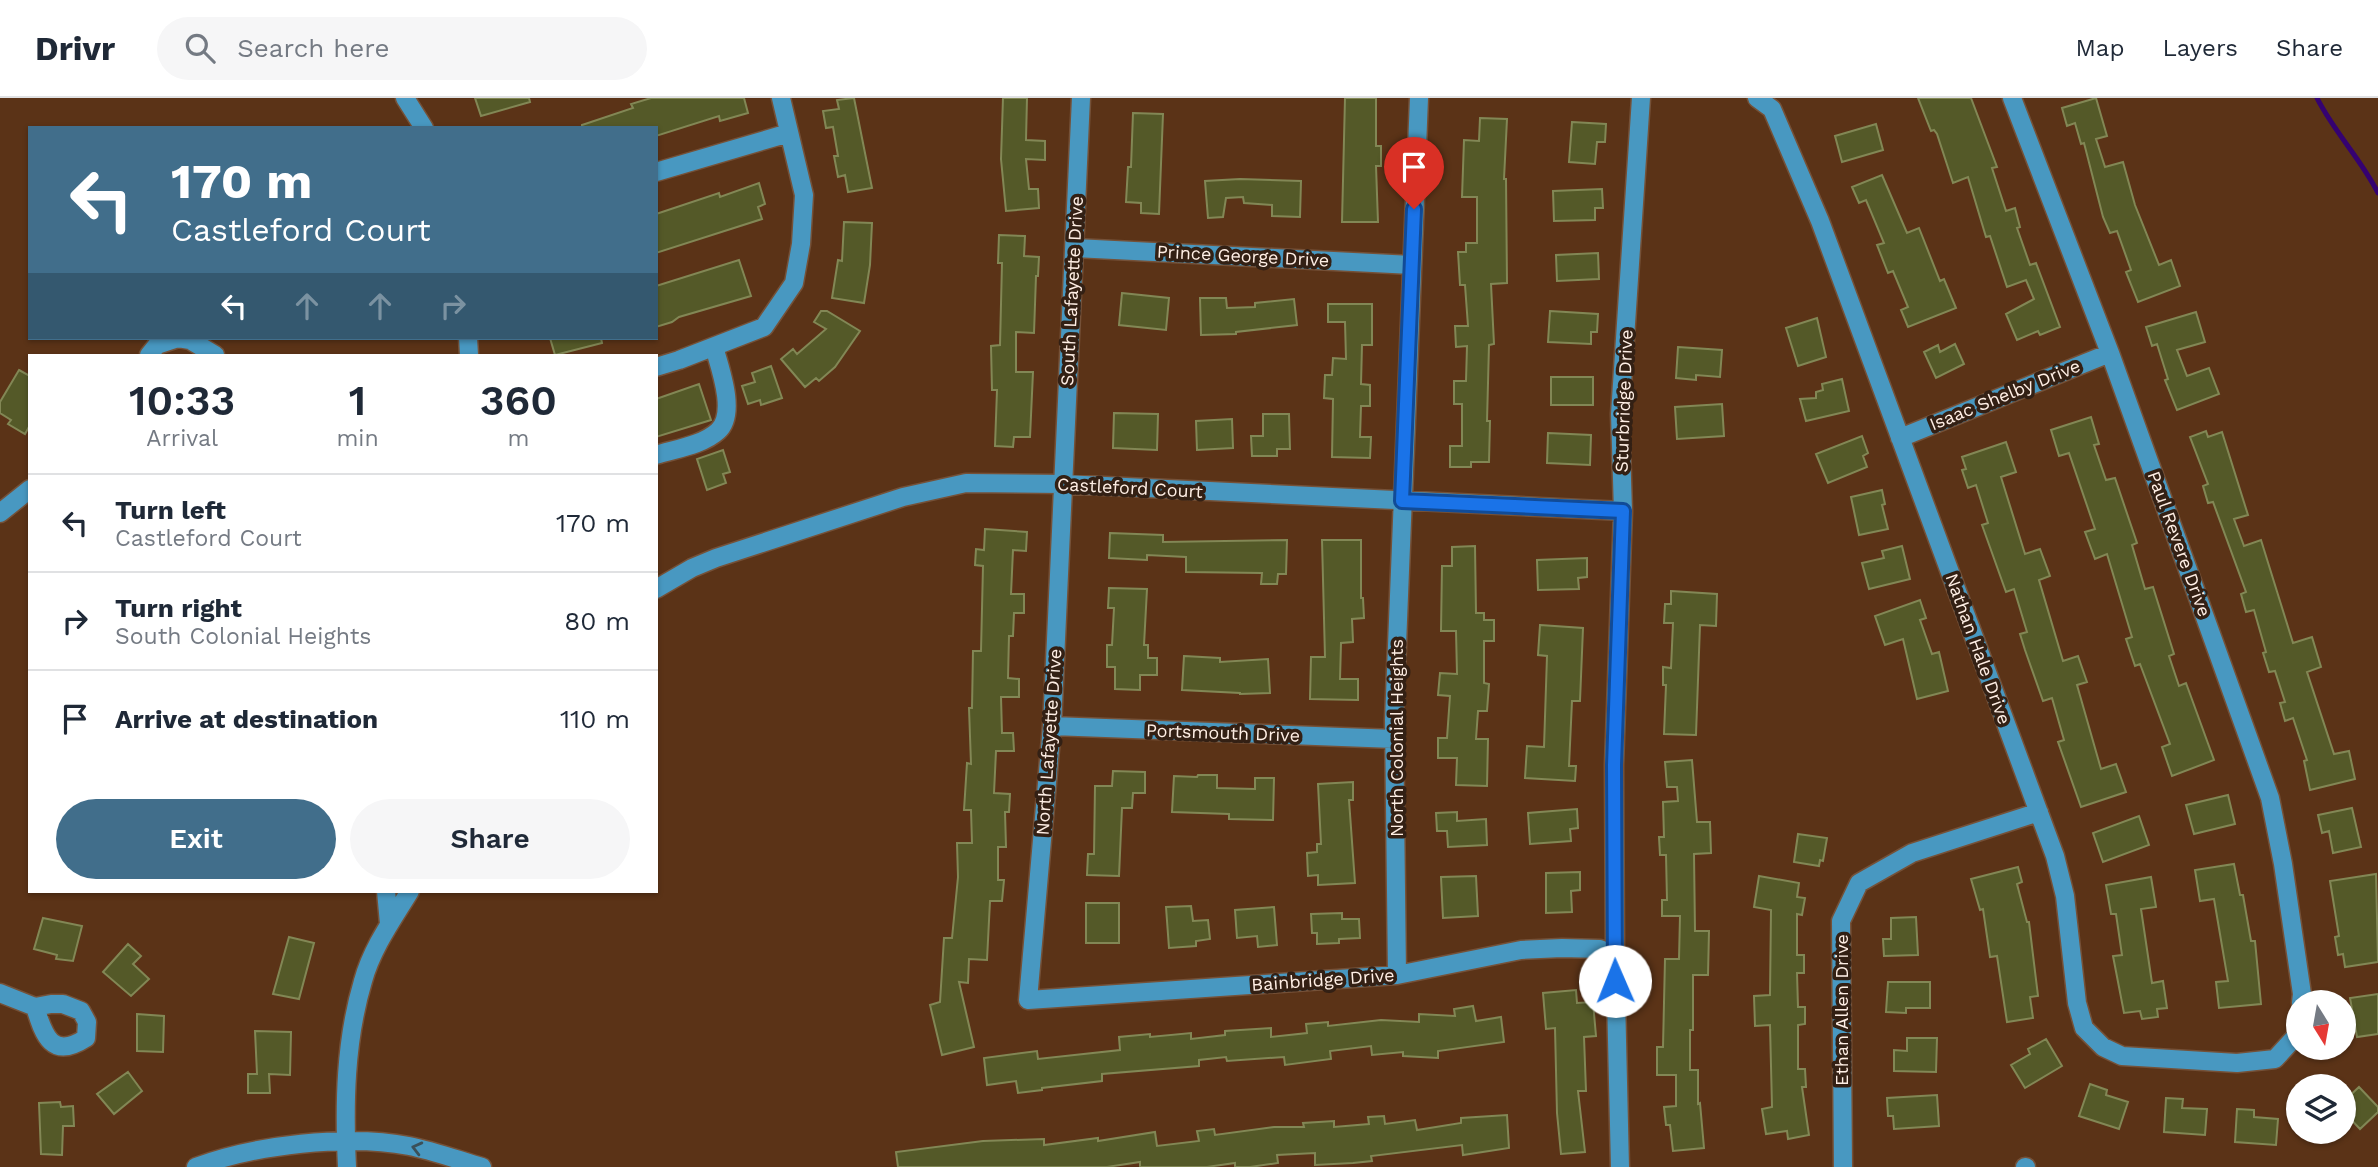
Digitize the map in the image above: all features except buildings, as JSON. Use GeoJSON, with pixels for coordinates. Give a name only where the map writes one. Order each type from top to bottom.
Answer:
{"type":"FeatureCollection","features":[{"type":"Feature","properties":{"kind":"street"},"geometry":{"type":"LineString","coordinates":[[405,98],[423,126]]}},
{"type":"Feature","properties":{"kind":"street"},"geometry":{"type":"LineString","coordinates":[[658,366],[764,327],[794,283],[801,244],[804,195],[781,98]]}},
{"type":"Feature","properties":{"kind":"street","name":"South Lafayette Drive"},"geometry":{"type":"LineString","coordinates":[[1063,484],[1081,98]]}},
{"type":"Feature","properties":{"kind":"street","name":"North Colonial Heights"},"geometry":{"type":"LineString","coordinates":[[1397,975],[1394,739],[1419,98]]}},
{"type":"Feature","properties":{"kind":"street","name":"Sturbridge Drive"},"geometry":{"type":"LineString","coordinates":[[1620,1167],[1614,765],[1623,511],[1620,414],[1640,98]]}},
{"type":"Feature","properties":{"kind":"street","name":"Nathan Hale Drive"},"geometry":{"type":"LineString","coordinates":[[1757,98],[1772,109],[1820,221],[2055,856],[2065,896],[2077,1003],[2084,1028],[2103,1047],[2122,1056],[2237,1063],[2275,1059],[2286,1047]]}},
{"type":"Feature","properties":{"kind":"street","name":"Paul Revere Drive"},"geometry":{"type":"LineString","coordinates":[[2012,98],[2110,352],[2270,799],[2283,864],[2301,990]]}},
{"type":"Feature","properties":{"kind":"street"},"geometry":{"type":"LineString","coordinates":[[658,171],[789,133]]}},
{"type":"Feature","properties":{"kind":"street","name":"Prince George Drive"},"geometry":{"type":"LineString","coordinates":[[1074,248],[1412,265]]}},
{"type":"Feature","properties":{"kind":"street"},"geometry":{"type":"LineString","coordinates":[[151,346],[170,340]]}},
{"type":"Feature","properties":{"kind":"street"},"geometry":{"type":"LineString","coordinates":[[190,340],[214,354]]}},
{"type":"Feature","properties":{"kind":"street"},"geometry":{"type":"LineString","coordinates":[[658,454],[704,439],[720,430],[728,412],[723,376],[714,346]]}},
{"type":"Feature","properties":{"kind":"street","name":"Isaac Shelby Drive"},"geometry":{"type":"LineString","coordinates":[[1900,438],[2110,352]]}},
{"type":"Feature","properties":{"kind":"street","name":"Castleford Court"},"geometry":{"type":"LineString","coordinates":[[658,588],[716,558],[903,497],[966,483],[1063,484],[1623,511]]}},
{"type":"Feature","properties":{"kind":"street","name":"North Lafayette Drive"},"geometry":{"type":"LineString","coordinates":[[1028,1000],[1052,726],[1063,484]]}},
{"type":"Feature","properties":{"kind":"street"},"geometry":{"type":"LineString","coordinates":[[0,513],[28,491]]}},
{"type":"Feature","properties":{"kind":"street","name":"Portsmouth Drive"},"geometry":{"type":"LineString","coordinates":[[1052,726],[1394,739]]}},
{"type":"Feature","properties":{"kind":"street","name":"Ethan Allen Drive"},"geometry":{"type":"LineString","coordinates":[[1843,1167],[1841,921],[1859,883],[1912,853],[2039,813]]}},
{"type":"Feature","properties":{"kind":"street"},"geometry":{"type":"LineString","coordinates":[[386,893],[389,924]]}},
{"type":"Feature","properties":{"kind":"street"},"geometry":{"type":"LineString","coordinates":[[347,1167],[348,1052],[363,980],[389,924],[409,893]]}},
{"type":"Feature","properties":{"kind":"street","name":"Bainbridge Drive"},"geometry":{"type":"LineString","coordinates":[[1028,1000],[1397,975],[1521,950],[1562,947],[1600,949],[1615,955]]}},
{"type":"Feature","properties":{"kind":"street"},"geometry":{"type":"LineString","coordinates":[[0,993],[35,1007]]}},
{"type":"Feature","properties":{"kind":"street"},"geometry":{"type":"LineString","coordinates":[[196,1167],[215,1160],[273,1148],[346,1142],[380,1142],[410,1146],[482,1167]]}},
{"type":"Feature","properties":{"kind":"waterway"},"geometry":{"type":"LineString","coordinates":[[2317,98],[2378,193]]}},
{"type":"Feature","properties":{"kind":"route"},"geometry":{"type":"LineString","coordinates":[[1414,209],[1402,501],[1623,511],[1614,765],[1615,981]]}}]}
